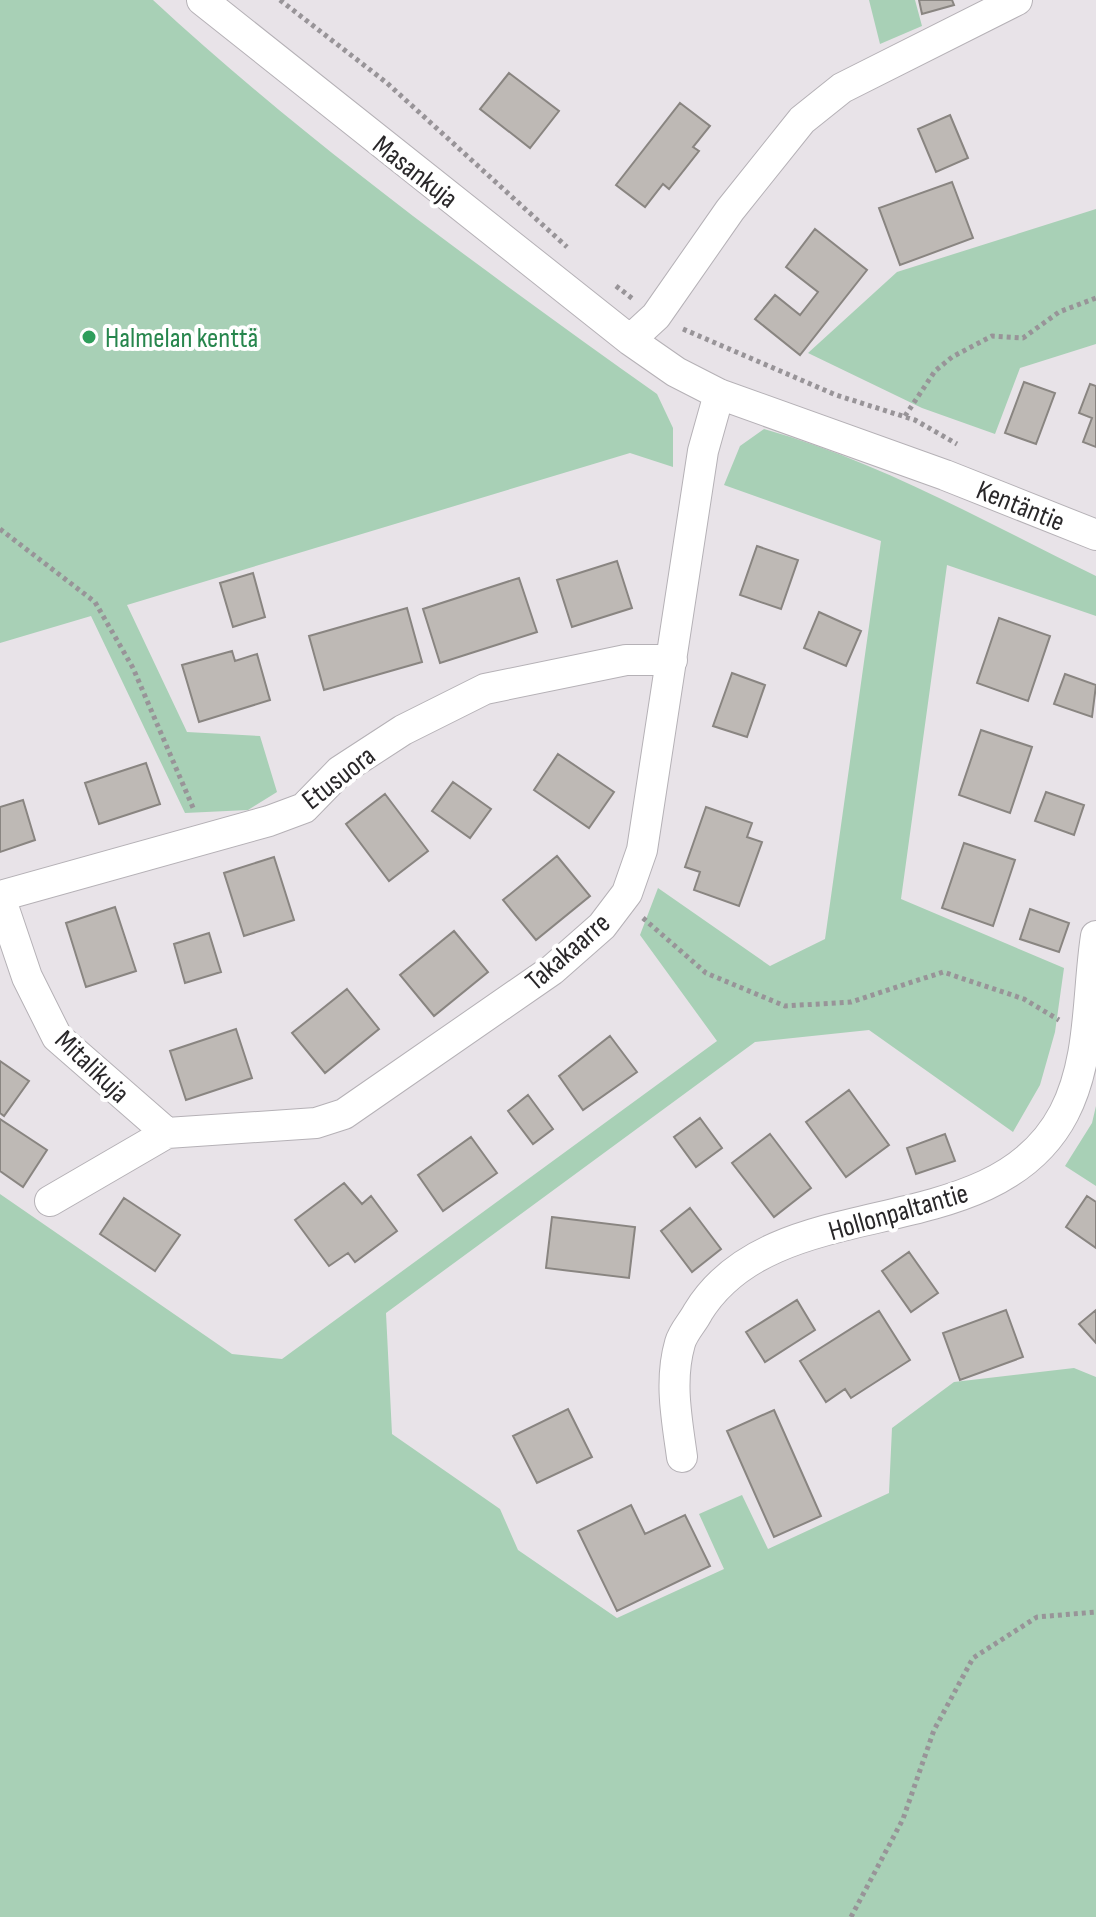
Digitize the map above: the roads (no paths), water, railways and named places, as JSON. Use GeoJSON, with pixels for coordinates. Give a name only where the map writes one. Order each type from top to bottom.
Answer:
{"type":"FeatureCollection","features":[{"type":"Feature","properties":{"kind":"street","name":"Masankuja"},"geometry":{"type":"LineString","coordinates":[[202,0],[630,340],[676,372],[719,394],[945,475]]}},
{"type":"Feature","properties":{"kind":"street"},"geometry":{"type":"LineString","coordinates":[[630,340],[656,316],[730,210],[802,120],[842,88],[1017,0]]}},
{"type":"Feature","properties":{"kind":"street","name":"Takakaarre"},"geometry":{"type":"LineString","coordinates":[[50,1201],[167,1133],[316,1123],[344,1114],[552,970],[602,926],[622,899],[642,850],[703,451],[719,394]]}},
{"type":"Feature","properties":{"kind":"street","name":"Kentäntie"},"geometry":{"type":"LineString","coordinates":[[945,475],[1096,535]]}},
{"type":"Feature","properties":{"kind":"street","name":"Etusuora"},"geometry":{"type":"LineString","coordinates":[[0,896],[304,808],[340,771],[403,730],[485,689],[626,660],[672,660]]}},
{"type":"Feature","properties":{"kind":"street","name":"Mitalikuja"},"geometry":{"type":"LineString","coordinates":[[0,896],[27,977],[57,1037],[167,1133]]}},
{"type":"Feature","properties":{"kind":"street","name":"Hollonpaltantie"},"geometry":{"type":"LineString","coordinates":[[682,1457],[674,1390],[680,1341],[703,1304],[723,1282],[750,1261],[789,1242],[965,1194],[1015,1170],[1064,1115],[1077,1080],[1087,1037],[1096,936]]}},
{"type":"Feature","properties":{"kind":"place","name":"Halmelan kenttä"},"geometry":{"type":"Point","coordinates":[89,337]}}]}
